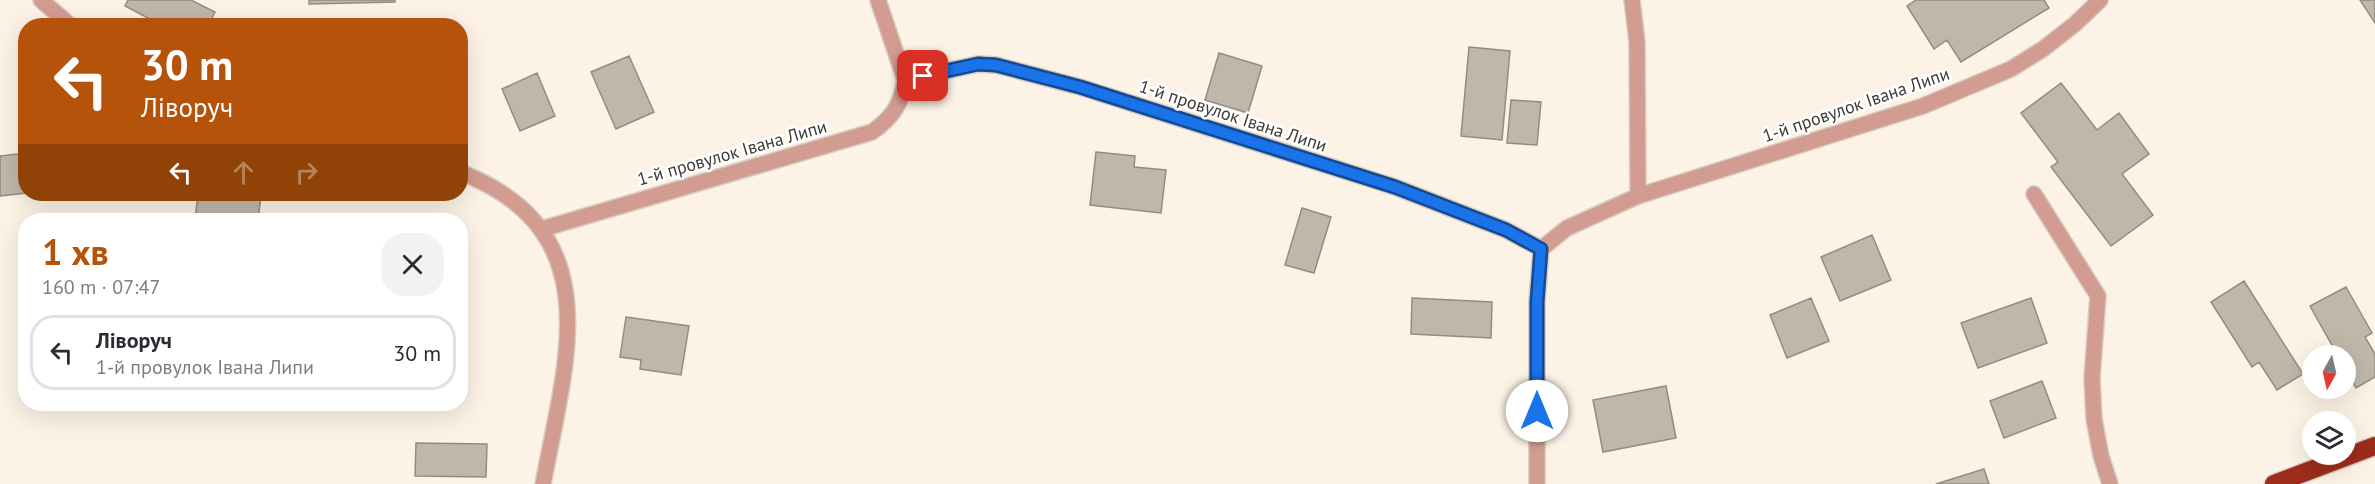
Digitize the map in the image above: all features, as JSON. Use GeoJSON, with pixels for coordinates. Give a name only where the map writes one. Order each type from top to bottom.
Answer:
{"type":"FeatureCollection","features":[{"type":"Feature","properties":{"kind":"highway"},"geometry":{"type":"LineString","coordinates":[[2274,484],[2375,446]]}},
{"type":"Feature","properties":{"kind":"street"},"geometry":{"type":"LineString","coordinates":[[41,0],[62,18]]}},
{"type":"Feature","properties":{"kind":"street"},"geometry":{"type":"LineString","coordinates":[[878,0],[905,81]]}},
{"type":"Feature","properties":{"kind":"street"},"geometry":{"type":"LineString","coordinates":[[1632,0],[1637,42],[1638,196]]}},
{"type":"Feature","properties":{"kind":"street","name":"1-й провулок Івана Липи"},"geometry":{"type":"LineString","coordinates":[[542,229],[872,132],[893,115],[899,105],[905,81],[978,64],[996,65],[1080,87],[1395,187],[1506,230],[1541,249],[1567,228],[1638,196],[1923,106],[2011,69],[2043,49],[2075,24],[2100,0]]}},
{"type":"Feature","properties":{"kind":"street"},"geometry":{"type":"LineString","coordinates":[[468,176],[502,193],[523,208],[542,229],[556,252],[564,279],[567,341],[564,370],[543,484]]}},
{"type":"Feature","properties":{"kind":"street"},"geometry":{"type":"LineString","coordinates":[[2034,194],[2098,296],[2092,378],[2094,418],[2101,456],[2110,484]]}},
{"type":"Feature","properties":{"kind":"street"},"geometry":{"type":"LineString","coordinates":[[1537,484],[1537,302],[1541,249]]}},
{"type":"Feature","properties":{"kind":"building"},"geometry":{"type":"Polygon","coordinates":[[[128,0],[191,0],[215,12],[212,18],[148,18],[125,6],[128,0]]]}},
{"type":"Feature","properties":{"kind":"building"},"geometry":{"type":"Polygon","coordinates":[[[309,0],[395,0],[395,2],[309,4],[309,0]]]}},
{"type":"Feature","properties":{"kind":"building"},"geometry":{"type":"Polygon","coordinates":[[[1916,0],[2044,0],[2049,8],[1961,62],[1947,40],[1934,49],[1907,6],[1916,0]]]}},
{"type":"Feature","properties":{"kind":"building"},"geometry":{"type":"Polygon","coordinates":[[[2360,0],[2375,0],[2375,23],[2360,0]]]}},
{"type":"Feature","properties":{"kind":"building"},"geometry":{"type":"Polygon","coordinates":[[[1469,47],[1510,51],[1502,140],[1461,136],[1469,47]]]}},
{"type":"Feature","properties":{"kind":"building"},"geometry":{"type":"Polygon","coordinates":[[[1219,53],[1262,66],[1248,113],[1205,100],[1219,53]]]}},
{"type":"Feature","properties":{"kind":"building"},"geometry":{"type":"Polygon","coordinates":[[[629,56],[654,112],[616,129],[591,72],[629,56]]]}},
{"type":"Feature","properties":{"kind":"building"},"geometry":{"type":"Polygon","coordinates":[[[537,73],[555,116],[520,131],[502,89],[537,73]]]}},
{"type":"Feature","properties":{"kind":"building"},"geometry":{"type":"Polygon","coordinates":[[[2061,83],[2097,130],[2119,113],[2149,154],[2122,174],[2153,215],[2111,246],[2051,167],[2058,162],[2021,113],[2061,83]]]}},
{"type":"Feature","properties":{"kind":"building"},"geometry":{"type":"Polygon","coordinates":[[[1511,100],[1541,102],[1537,145],[1507,143],[1511,100]]]}},
{"type":"Feature","properties":{"kind":"building"},"geometry":{"type":"Polygon","coordinates":[[[1096,152],[1135,156],[1134,167],[1166,170],[1161,213],[1090,205],[1096,152]]]}},
{"type":"Feature","properties":{"kind":"building"},"geometry":{"type":"Polygon","coordinates":[[[18,154],[18,194],[0,196],[0,156],[18,154]]]}},
{"type":"Feature","properties":{"kind":"building"},"geometry":{"type":"Polygon","coordinates":[[[197,201],[260,201],[259,213],[196,213],[197,201]]]}},
{"type":"Feature","properties":{"kind":"building"},"geometry":{"type":"Polygon","coordinates":[[[1302,208],[1331,217],[1314,273],[1285,265],[1302,208]]]}},
{"type":"Feature","properties":{"kind":"building"},"geometry":{"type":"Polygon","coordinates":[[[1872,235],[1891,280],[1840,301],[1821,257],[1872,235]]]}},
{"type":"Feature","properties":{"kind":"building"},"geometry":{"type":"Polygon","coordinates":[[[2244,281],[2302,375],[2277,390],[2259,362],[2252,367],[2211,302],[2244,281]]]}},
{"type":"Feature","properties":{"kind":"building"},"geometry":{"type":"Polygon","coordinates":[[[2346,287],[2372,333],[2365,337],[2375,354],[2375,377],[2356,388],[2356,345],[2332,345],[2310,306],[2346,287]]]}},
{"type":"Feature","properties":{"kind":"building"},"geometry":{"type":"Polygon","coordinates":[[[1412,298],[1492,302],[1491,338],[1411,334],[1412,298]]]}},
{"type":"Feature","properties":{"kind":"building"},"geometry":{"type":"Polygon","coordinates":[[[1811,298],[1829,341],[1787,358],[1770,315],[1811,298]]]}},
{"type":"Feature","properties":{"kind":"building"},"geometry":{"type":"Polygon","coordinates":[[[2031,298],[2047,343],[1978,368],[1961,323],[2031,298]]]}},
{"type":"Feature","properties":{"kind":"building"},"geometry":{"type":"Polygon","coordinates":[[[626,317],[689,326],[681,375],[640,369],[641,360],[620,357],[626,317]]]}},
{"type":"Feature","properties":{"kind":"building"},"geometry":{"type":"Polygon","coordinates":[[[2042,381],[2056,418],[2004,438],[1990,401],[2042,381]]]}},
{"type":"Feature","properties":{"kind":"building"},"geometry":{"type":"Polygon","coordinates":[[[1666,386],[1676,438],[1603,452],[1593,400],[1666,386]]]}},
{"type":"Feature","properties":{"kind":"building"},"geometry":{"type":"Polygon","coordinates":[[[416,443],[487,444],[486,477],[415,476],[416,443]]]}},
{"type":"Feature","properties":{"kind":"building"},"geometry":{"type":"Polygon","coordinates":[[[1984,469],[1989,484],[1936,484],[1984,469]]]}},
{"type":"Feature","properties":{"kind":"route"},"geometry":{"type":"LineString","coordinates":[[923,76],[978,64],[996,65],[1080,87],[1395,187],[1506,230],[1541,249],[1537,302],[1537,411]]}}]}
